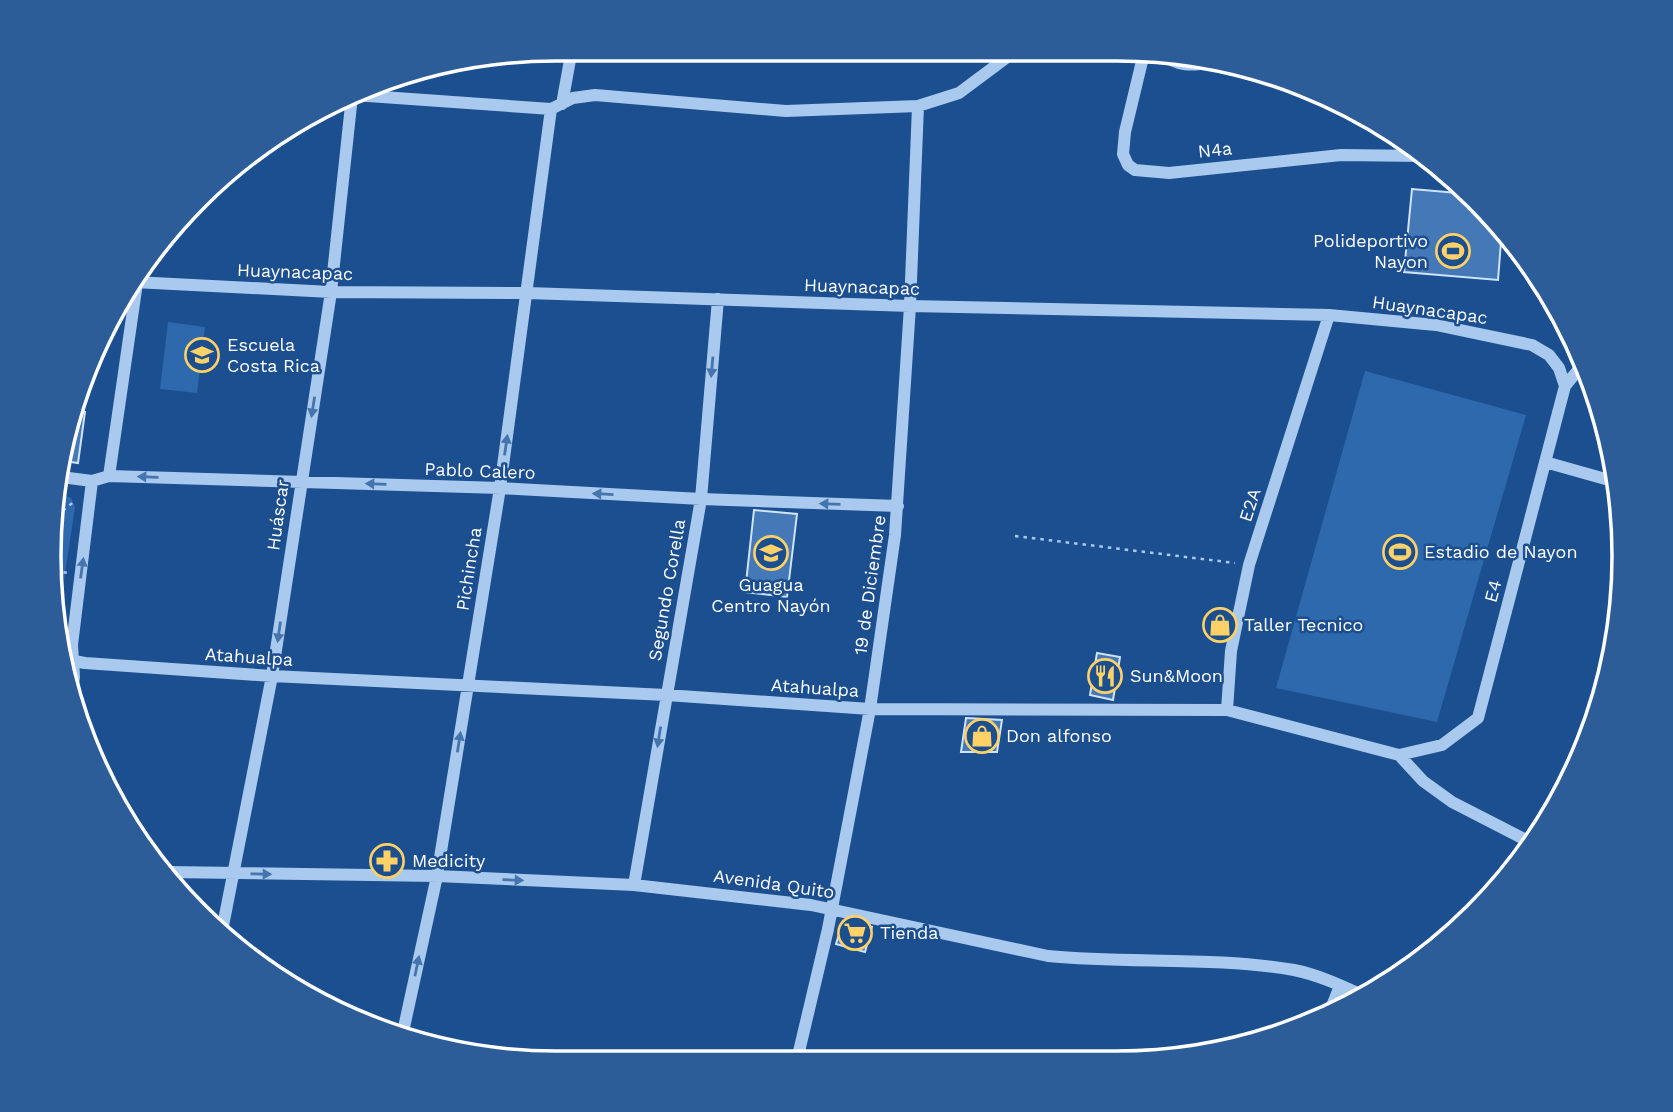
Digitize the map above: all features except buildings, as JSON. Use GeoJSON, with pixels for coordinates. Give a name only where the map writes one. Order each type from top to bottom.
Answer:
{"type":"FeatureCollection","features":[{"type":"Feature","properties":{"kind":"street","name":"Pichincha"},"geometry":{"type":"LineString","coordinates":[[404,1026],[437,877],[500,488],[556,106],[569,61]]}},
{"type":"Feature","properties":{"kind":"street"},"geometry":{"type":"LineString","coordinates":[[373,97],[556,106],[573,98],[595,95],[786,111],[918,106],[959,93],[1002,61]]}},
{"type":"Feature","properties":{"kind":"street","name":"N4a"},"geometry":{"type":"LineString","coordinates":[[1142,62],[1125,132],[1123,154],[1128,165],[1135,170],[1170,173],[1341,155],[1408,156]]}},
{"type":"Feature","properties":{"kind":"street","name":"Huáscar"},"geometry":{"type":"LineString","coordinates":[[223,922],[272,676],[331,292],[352,106]]}},
{"type":"Feature","properties":{"kind":"street","name":"19 de Diciembre"},"geometry":{"type":"LineString","coordinates":[[799,1051],[832,909],[870,709],[898,506],[918,106]]}},
{"type":"Feature","properties":{"kind":"street","name":"Huaynacapac"},"geometry":{"type":"LineString","coordinates":[[145,281],[331,292],[528,293],[910,306],[1329,315],[1436,325],[1532,345],[1549,355],[1559,368],[1565,386]]}},
{"type":"Feature","properties":{"kind":"street","name":"Segundo Corella"},"geometry":{"type":"LineString","coordinates":[[634,885],[701,499],[718,299]]}},
{"type":"Feature","properties":{"kind":"street"},"geometry":{"type":"LineString","coordinates":[[109,476],[133,300]]}},
{"type":"Feature","properties":{"kind":"street","name":"E2A"},"geometry":{"type":"LineString","coordinates":[[1227,710],[1231,651],[1250,565],[1329,315]]}},
{"type":"Feature","properties":{"kind":"street"},"geometry":{"type":"LineString","coordinates":[[1565,386],[1576,373]]}},
{"type":"Feature","properties":{"kind":"street","name":"E4"},"geometry":{"type":"LineString","coordinates":[[1399,755],[1443,745],[1478,718],[1565,386]]}},
{"type":"Feature","properties":{"kind":"street"},"geometry":{"type":"LineString","coordinates":[[1545,462],[1606,479]]}},
{"type":"Feature","properties":{"kind":"street","name":"Pablo Calero"},"geometry":{"type":"LineString","coordinates":[[67,478],[92,484],[109,476],[500,488],[898,506]]}},
{"type":"Feature","properties":{"kind":"street"},"geometry":{"type":"LineString","coordinates":[[69,643],[92,484]]}},
{"type":"Feature","properties":{"kind":"street","name":"Atahualpa"},"geometry":{"type":"LineString","coordinates":[[73,660],[272,676],[666,695],[870,709],[1227,710],[1399,755]]}},
{"type":"Feature","properties":{"kind":"street"},"geometry":{"type":"LineString","coordinates":[[1399,755],[1423,781],[1452,802],[1523,838]]}},
{"type":"Feature","properties":{"kind":"street","name":"Avenida Quito"},"geometry":{"type":"LineString","coordinates":[[176,872],[437,877],[634,885],[832,909],[1048,956],[1209,961],[1295,970],[1352,991]]}},
{"type":"Feature","properties":{"kind":"street"},"geometry":{"type":"LineString","coordinates":[[1334,1001],[1340,986]]}},
{"type":"Feature","properties":{"kind":"path"},"geometry":{"type":"LineString","coordinates":[[63,509],[92,484]]}},
{"type":"Feature","properties":{"kind":"path"},"geometry":{"type":"LineString","coordinates":[[1016,536],[1250,565]]}},
{"type":"Feature","properties":{"kind":"path"},"geometry":{"type":"LineString","coordinates":[[61,572],[72,573]]}},
{"type":"Feature","properties":{"kind":"shaded area"},"geometry":{"type":"Polygon","coordinates":[[[168,322],[205,327],[197,393],[160,389],[168,322]]]}},
{"type":"Feature","properties":{"kind":"shaded area","name":"Estadio de Nayon"},"geometry":{"type":"Polygon","coordinates":[[[1365,371],[1526,415],[1437,722],[1276,688],[1365,371]]]}},
{"type":"Feature","properties":{"kind":"shaded area"},"geometry":{"type":"Polygon","coordinates":[[[65,496],[71,498],[75,507],[62,592],[61,556],[65,496]]]}},
{"type":"Feature","properties":{"kind":"place","name":"Polideportivo Nayon"},"geometry":{"type":"Point","coordinates":[1453,251]}},
{"type":"Feature","properties":{"kind":"place","name":"Escuela Costa Rica"},"geometry":{"type":"Point","coordinates":[202,355]}},
{"type":"Feature","properties":{"kind":"place","name":"Estadio de Nayon"},"geometry":{"type":"Point","coordinates":[1400,552]}},
{"type":"Feature","properties":{"kind":"place","name":"Guagua Centro Nayón"},"geometry":{"type":"Point","coordinates":[771,553]}},
{"type":"Feature","properties":{"kind":"place","name":"Taller Tecnico"},"geometry":{"type":"Point","coordinates":[1220,625]}},
{"type":"Feature","properties":{"kind":"place","name":"Sun&Moon"},"geometry":{"type":"Point","coordinates":[1105,676]}},
{"type":"Feature","properties":{"kind":"place","name":"Don alfonso"},"geometry":{"type":"Point","coordinates":[982,736]}},
{"type":"Feature","properties":{"kind":"place","name":"Medicity"},"geometry":{"type":"Point","coordinates":[387,861]}},
{"type":"Feature","properties":{"kind":"place","name":"Tienda"},"geometry":{"type":"Point","coordinates":[855,933]}}]}
